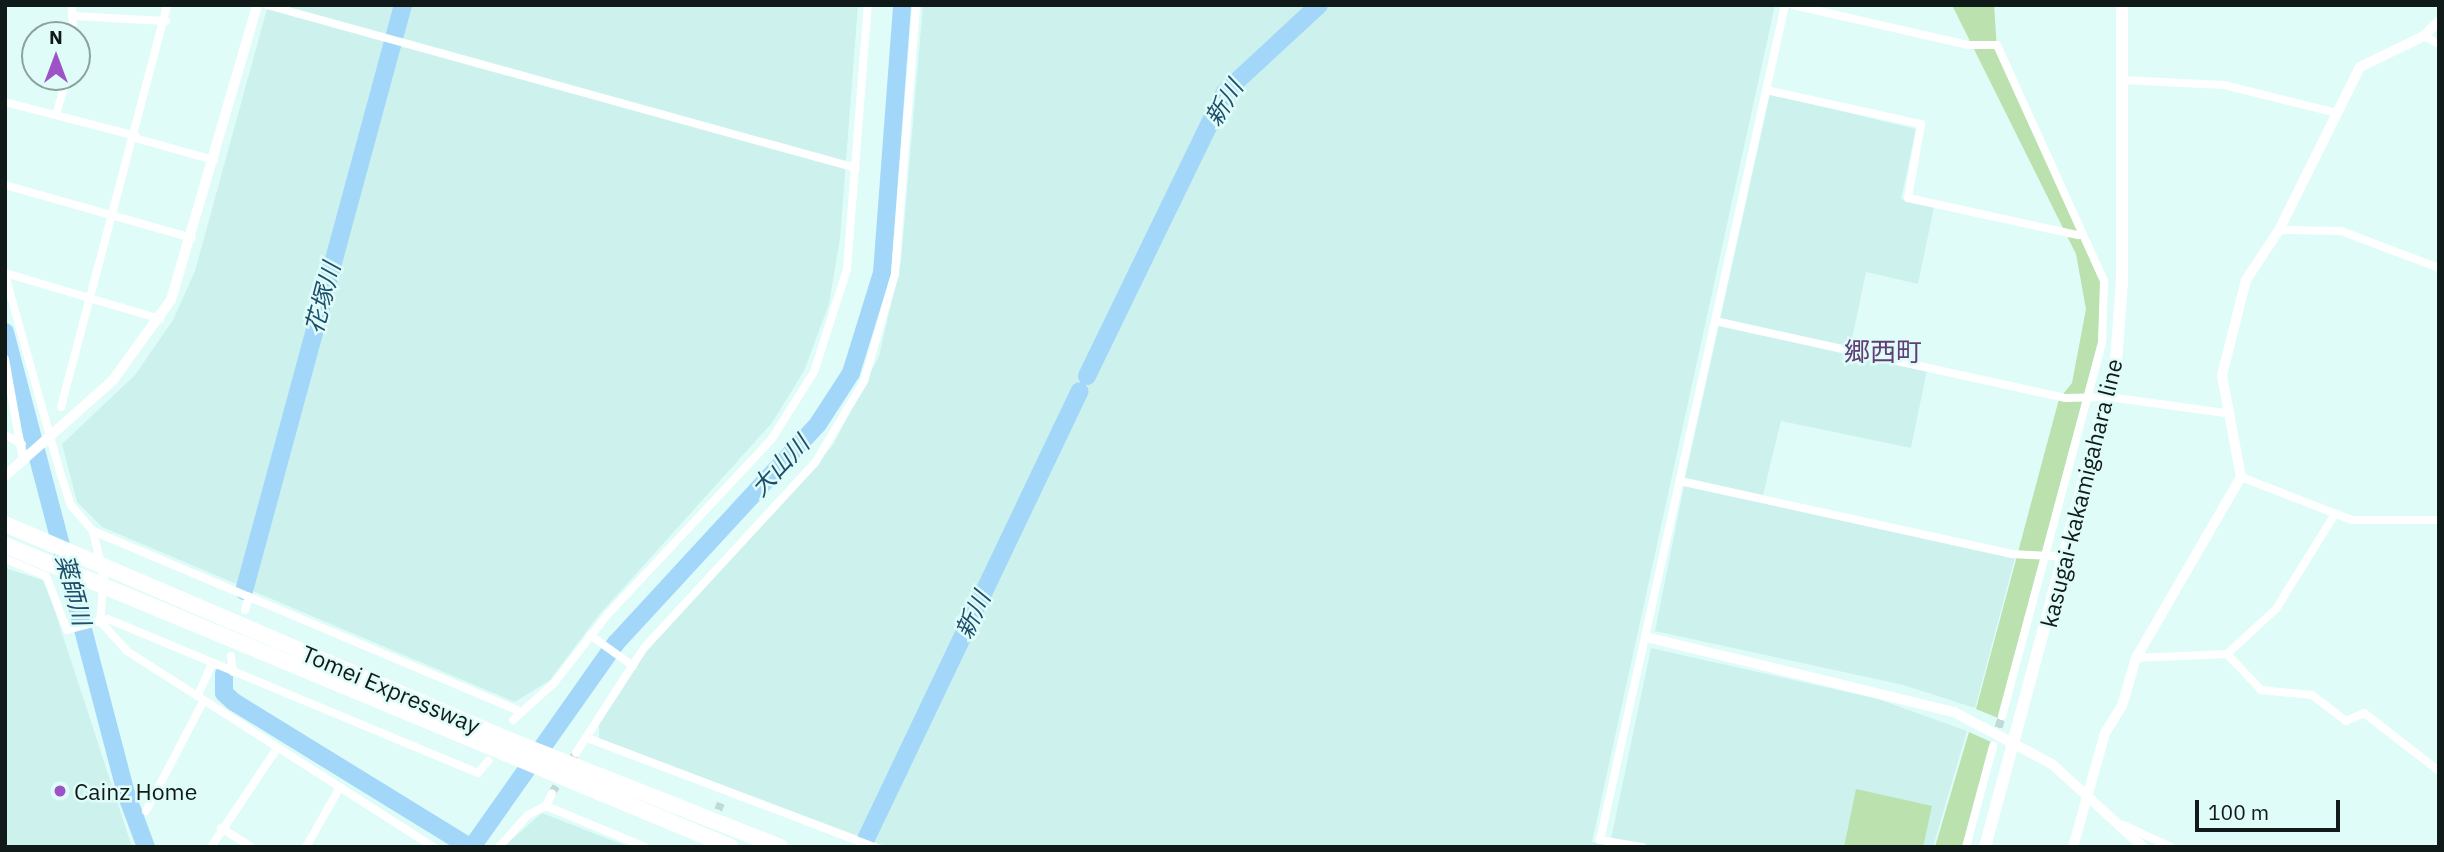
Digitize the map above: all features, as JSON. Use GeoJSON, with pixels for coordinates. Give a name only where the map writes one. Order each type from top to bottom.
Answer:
{"type":"FeatureCollection","features":[{"type":"Feature","properties":{"kind":"highway","name":"Tomei Expressway"},"geometry":{"type":"LineString","coordinates":[[5,524],[514,742],[569,758],[780,847]]}},
{"type":"Feature","properties":{"kind":"highway","name":"Tomei Expressway"},"geometry":{"type":"LineString","coordinates":[[5,545],[504,756],[552,785],[731,847]]}},
{"type":"Feature","properties":{"kind":"main road","name":"kasugai-kakamigahara line"},"geometry":{"type":"LineString","coordinates":[[1985,847],[2109,397],[2122,282],[2122,5]]}},
{"type":"Feature","properties":{"kind":"street"},"geometry":{"type":"LineString","coordinates":[[72,5],[72,21]]}},
{"type":"Feature","properties":{"kind":"street"},"geometry":{"type":"LineString","coordinates":[[61,407],[166,22],[167,5]]}},
{"type":"Feature","properties":{"kind":"street"},"geometry":{"type":"LineString","coordinates":[[5,476],[113,380],[160,318],[192,238],[257,5]]}},
{"type":"Feature","properties":{"kind":"street"},"geometry":{"type":"LineString","coordinates":[[267,5],[856,168]]}},
{"type":"Feature","properties":{"kind":"street"},"geometry":{"type":"LineString","coordinates":[[513,720],[517,710],[554,683],[592,636],[771,440],[798,402],[841,298],[856,168],[868,5]]}},
{"type":"Feature","properties":{"kind":"street"},"geometry":{"type":"LineString","coordinates":[[569,758],[590,739],[631,665],[815,463],[864,381],[895,274],[914,6],[906,5]]}},
{"type":"Feature","properties":{"kind":"street"},"geometry":{"type":"LineString","coordinates":[[1642,847],[1600,840],[1785,5]]}},
{"type":"Feature","properties":{"kind":"street"},"geometry":{"type":"LineString","coordinates":[[1793,5],[1968,45],[1997,45],[2104,281],[2102,343],[2002,716]]}},
{"type":"Feature","properties":{"kind":"street"},"geometry":{"type":"LineString","coordinates":[[72,16],[166,22]]}},
{"type":"Feature","properties":{"kind":"street"},"geometry":{"type":"LineString","coordinates":[[2073,847],[2085,794],[2136,658],[2241,477],[2225,412],[2226,341],[2246,280],[2279,230],[2333,112],[2360,67],[2424,36],[2439,21]]}},
{"type":"Feature","properties":{"kind":"street"},"geometry":{"type":"LineString","coordinates":[[2424,36],[2439,44]]}},
{"type":"Feature","properties":{"kind":"street"},"geometry":{"type":"LineString","coordinates":[[2122,80],[2224,85],[2333,112]]}},
{"type":"Feature","properties":{"kind":"street"},"geometry":{"type":"LineString","coordinates":[[1766,90],[1921,124],[1908,198],[2078,235]]}},
{"type":"Feature","properties":{"kind":"street"},"geometry":{"type":"LineString","coordinates":[[56,116],[63,91]]}},
{"type":"Feature","properties":{"kind":"street"},"geometry":{"type":"LineString","coordinates":[[5,102],[214,160]]}},
{"type":"Feature","properties":{"kind":"street"},"geometry":{"type":"LineString","coordinates":[[5,185],[192,238]]}},
{"type":"Feature","properties":{"kind":"street"},"geometry":{"type":"LineString","coordinates":[[2279,230],[2351,234],[2439,268]]}},
{"type":"Feature","properties":{"kind":"street"},"geometry":{"type":"LineString","coordinates":[[160,318],[5,274],[48,438],[71,505],[93,531],[517,710]]}},
{"type":"Feature","properties":{"kind":"street"},"geometry":{"type":"LineString","coordinates":[[1715,321],[2065,398],[2109,397],[2225,412]]}},
{"type":"Feature","properties":{"kind":"street"},"geometry":{"type":"LineString","coordinates":[[5,359],[23,460]]}},
{"type":"Feature","properties":{"kind":"street"},"geometry":{"type":"LineString","coordinates":[[5,435],[22,444]]}},
{"type":"Feature","properties":{"kind":"street"},"geometry":{"type":"LineString","coordinates":[[2241,477],[2351,520],[2439,520]]}},
{"type":"Feature","properties":{"kind":"street"},"geometry":{"type":"LineString","coordinates":[[1680,481],[2044,555],[2067,557]]}},
{"type":"Feature","properties":{"kind":"street"},"geometry":{"type":"LineString","coordinates":[[2136,658],[2227,654],[2276,609],[2335,514]]}},
{"type":"Feature","properties":{"kind":"street"},"geometry":{"type":"LineString","coordinates":[[93,531],[104,578],[96,623]]}},
{"type":"Feature","properties":{"kind":"street"},"geometry":{"type":"LineString","coordinates":[[5,559],[46,576],[72,629],[96,623],[212,663],[478,773],[488,761]]}},
{"type":"Feature","properties":{"kind":"street"},"geometry":{"type":"LineString","coordinates":[[245,610],[249,597]]}},
{"type":"Feature","properties":{"kind":"street"},"geometry":{"type":"LineString","coordinates":[[96,623],[127,651],[201,697],[276,750],[433,847]]}},
{"type":"Feature","properties":{"kind":"street"},"geometry":{"type":"LineString","coordinates":[[592,636],[631,665]]}},
{"type":"Feature","properties":{"kind":"street"},"geometry":{"type":"LineString","coordinates":[[1646,637],[1923,702],[2014,739],[2085,794],[2143,847]]}},
{"type":"Feature","properties":{"kind":"street"},"geometry":{"type":"LineString","coordinates":[[2227,654],[2262,690],[2312,695],[2346,722],[2364,713],[2439,771]]}},
{"type":"Feature","properties":{"kind":"street"},"geometry":{"type":"LineString","coordinates":[[232,656],[233,672]]}},
{"type":"Feature","properties":{"kind":"street"},"geometry":{"type":"LineString","coordinates":[[146,811],[201,697],[212,663]]}},
{"type":"Feature","properties":{"kind":"street"},"geometry":{"type":"LineString","coordinates":[[590,739],[723,799],[874,847]]}},
{"type":"Feature","properties":{"kind":"street"},"geometry":{"type":"LineString","coordinates":[[1966,847],[1993,746]]}},
{"type":"Feature","properties":{"kind":"street"},"geometry":{"type":"LineString","coordinates":[[211,847],[221,828],[276,750]]}},
{"type":"Feature","properties":{"kind":"street"},"geometry":{"type":"LineString","coordinates":[[499,847],[528,815],[546,806],[552,785]]}},
{"type":"Feature","properties":{"kind":"street"},"geometry":{"type":"LineString","coordinates":[[306,847],[339,789]]}},
{"type":"Feature","properties":{"kind":"street"},"geometry":{"type":"LineString","coordinates":[[546,806],[645,847]]}},
{"type":"Feature","properties":{"kind":"street"},"geometry":{"type":"LineString","coordinates":[[2117,822],[2171,847]]}},
{"type":"Feature","properties":{"kind":"street"},"geometry":{"type":"LineString","coordinates":[[221,828],[251,847]]}},
{"type":"Feature","properties":{"kind":"shaded area"},"geometry":{"type":"Polygon","coordinates":[[[268,5],[858,5],[840,239],[829,304],[804,371],[772,423],[598,616],[550,680],[515,702],[102,527],[77,502],[62,444],[135,375],[173,320],[195,271],[268,5]]]}},
{"type":"Feature","properties":{"kind":"shaded area"},"geometry":{"type":"Polygon","coordinates":[[[923,5],[1775,5],[1592,842],[1615,847],[888,847],[599,739],[599,723],[647,649],[833,445],[879,356],[901,261],[923,5]]]}},
{"type":"Feature","properties":{"kind":"shaded area"},"geometry":{"type":"Polygon","coordinates":[[[1770,94],[1916,129],[1901,199],[1934,207],[1918,284],[1866,272],[1850,349],[1720,320],[1770,94]]]}},
{"type":"Feature","properties":{"kind":"shaded area"},"geometry":{"type":"Polygon","coordinates":[[[1719,325],[1927,370],[1911,448],[1781,421],[1763,495],[1685,478],[1719,325]]]}},
{"type":"Feature","properties":{"kind":"shaded area"},"geometry":{"type":"Polygon","coordinates":[[[1684,486],[2015,558],[1975,708],[1903,685],[1655,631],[1684,486]]]}},
{"type":"Feature","properties":{"kind":"shaded area"},"geometry":{"type":"Polygon","coordinates":[[[5,568],[45,581],[132,847],[5,847],[5,568]]]}},
{"type":"Feature","properties":{"kind":"shaded area"},"geometry":{"type":"Polygon","coordinates":[[[1651,648],[1878,699],[1967,731],[1933,847],[1661,847],[1611,839],[1651,648]]]}},
{"type":"Feature","properties":{"kind":"shaded area"},"geometry":{"type":"Polygon","coordinates":[[[542,813],[629,847],[503,847],[542,813]]]}},
{"type":"Feature","properties":{"kind":"green space"},"geometry":{"type":"Polygon","coordinates":[[[1952,5],[1994,5],[1997,50],[2101,284],[2098,342],[1998,718],[1976,709],[2059,399],[2072,383],[2086,309],[2076,254],[1952,5]]]}},
{"type":"Feature","properties":{"kind":"green space"},"geometry":{"type":"Polygon","coordinates":[[[1969,732],[1991,742],[1964,847],[1935,847],[1969,732]]]}},
{"type":"Feature","properties":{"kind":"green space"},"geometry":{"type":"Polygon","coordinates":[[[1856,789],[1932,806],[1923,847],[1844,847],[1856,789]]]}},
{"type":"Feature","properties":{"kind":"waterway","name":"花塚川"},"geometry":{"type":"LineString","coordinates":[[244,591],[403,5]]}},
{"type":"Feature","properties":{"kind":"waterway","name":"大山川"},"geometry":{"type":"LineString","coordinates":[[472,847],[616,643],[818,424],[851,373],[882,273],[902,5]]}},
{"type":"Feature","properties":{"kind":"waterway","name":"新川"},"geometry":{"type":"LineString","coordinates":[[1087,376],[1225,92],[1319,5]]}},
{"type":"Feature","properties":{"kind":"waterway","name":"薬師川"},"geometry":{"type":"LineString","coordinates":[[5,332],[127,796],[146,847]]}},
{"type":"Feature","properties":{"kind":"waterway","name":"新川"},"geometry":{"type":"LineString","coordinates":[[866,839],[1080,391]]}},
{"type":"Feature","properties":{"kind":"waterway","name":"花塚川"},"geometry":{"type":"LineString","coordinates":[[224,674],[224,693],[234,702],[470,847]]}},
{"type":"Feature","properties":{"kind":"tunnel"},"geometry":{"type":"LineString","coordinates":[[1995,739],[2002,716]]}},
{"type":"Feature","properties":{"kind":"tunnel"},"geometry":{"type":"LineString","coordinates":[[552,793],[576,753]]}},
{"type":"Feature","properties":{"kind":"tunnel"},"geometry":{"type":"LineString","coordinates":[[714,821],[721,803]]}},
{"type":"Feature","properties":{"kind":"place","name":"Cainz Home"},"geometry":{"type":"Point","coordinates":[60,791]}},
{"type":"Feature","properties":{"kind":"district","name":"郷西町"},"geometry":{"type":"Point","coordinates":[1883,352]}}]}
